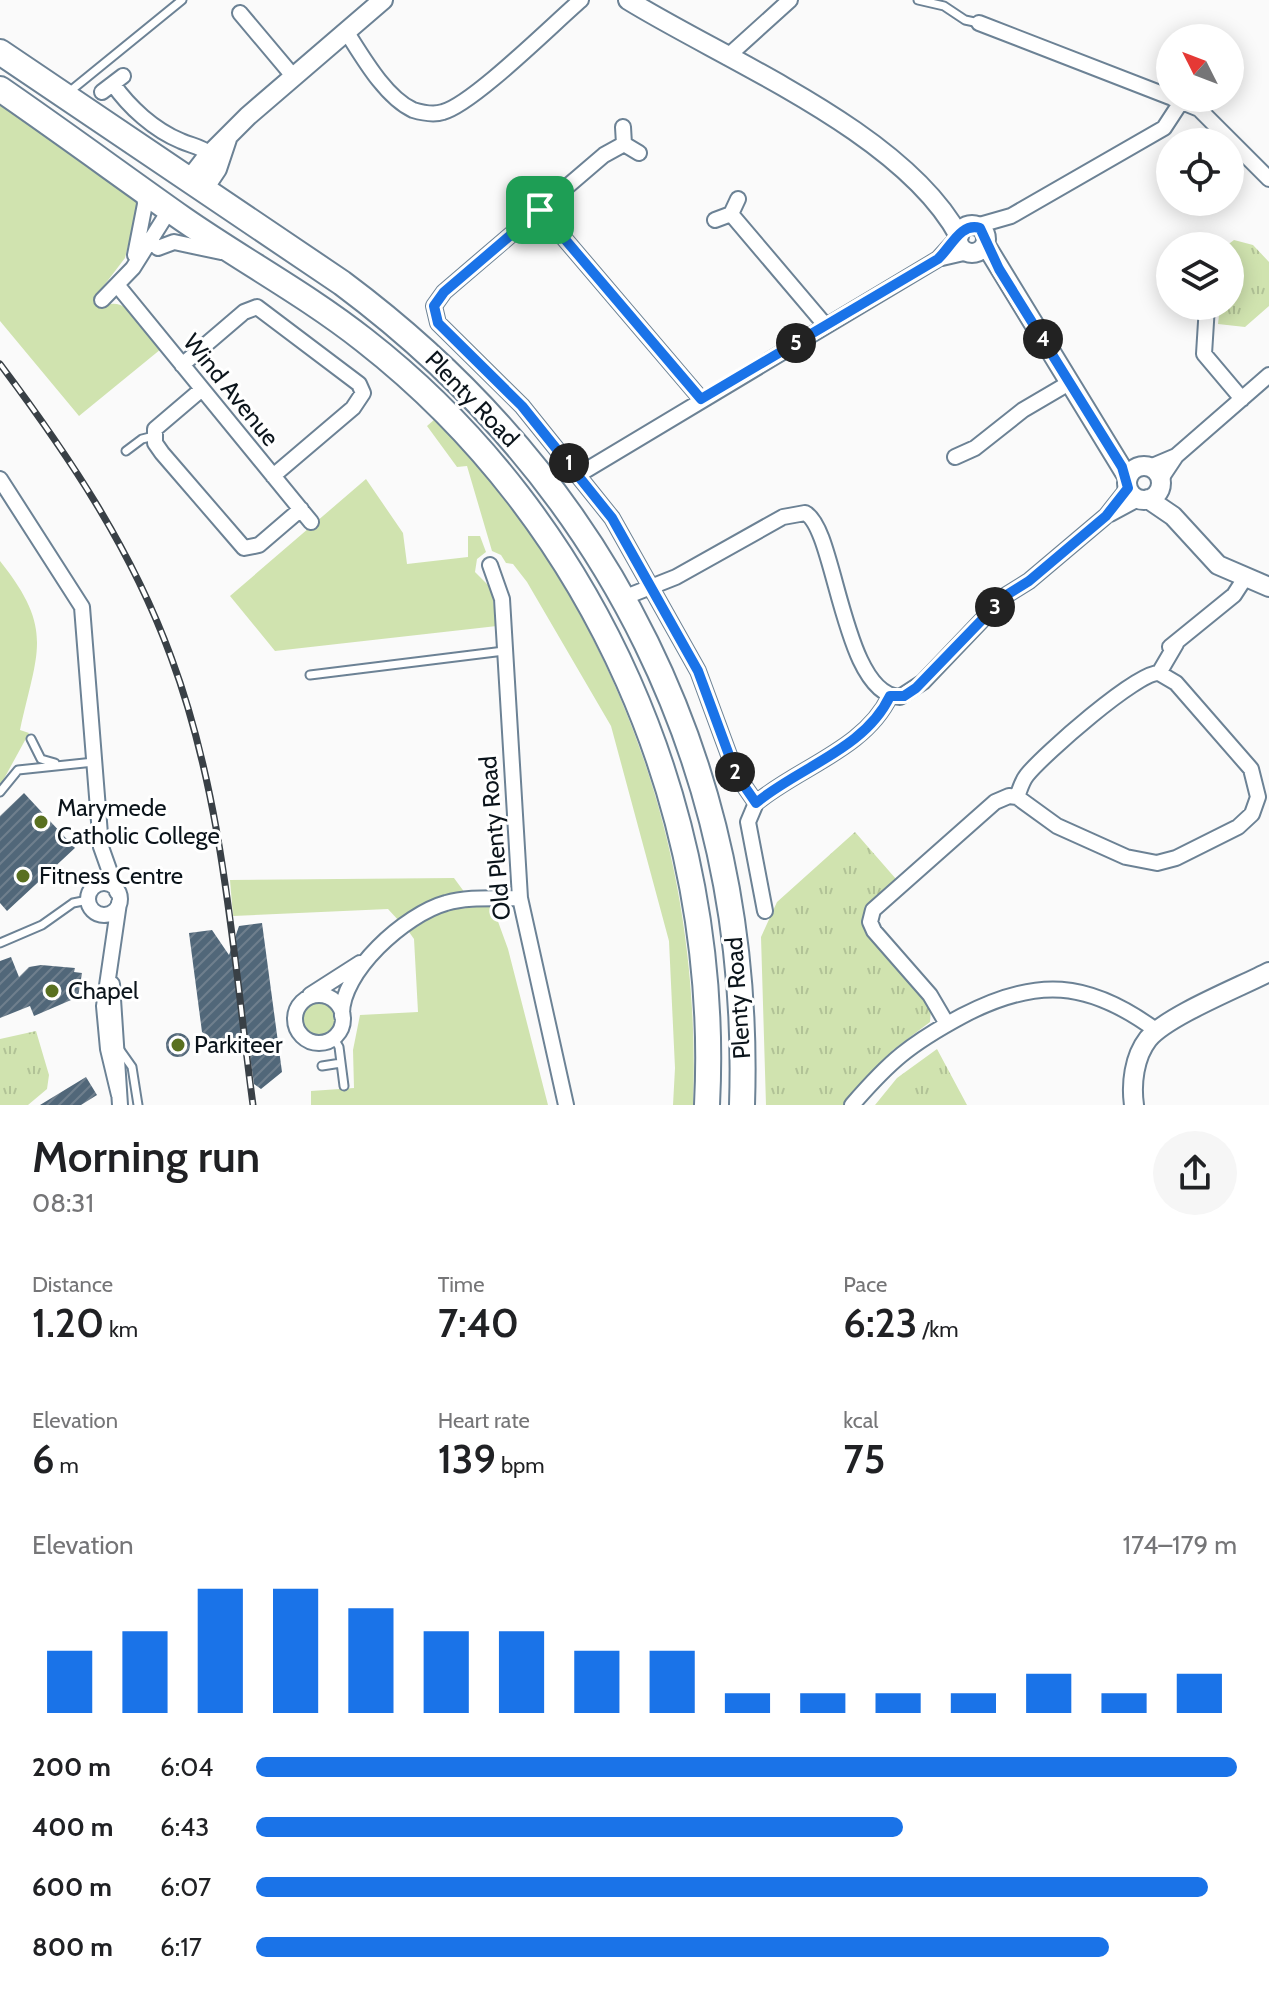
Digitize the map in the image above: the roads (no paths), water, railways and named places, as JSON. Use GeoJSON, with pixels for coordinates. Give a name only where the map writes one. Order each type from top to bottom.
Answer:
{"type":"FeatureCollection","features":[{"type":"Feature","properties":{"kind":"highway","name":"Plenty Road"},"geometry":{"type":"LineString","coordinates":[[0,52],[342,283],[396,324],[503,427],[543,476],[628,606],[681,724],[719,854],[740,985],[744,1040],[742,1105]]}},
{"type":"Feature","properties":{"kind":"highway","name":"Plenty Road"},"geometry":{"type":"LineString","coordinates":[[0,89],[364,340],[449,417],[521,499],[598,617],[649,729],[677,812],[695,898],[708,1000],[707,1105]]}},
{"type":"Feature","properties":{"kind":"highway"},"geometry":{"type":"LineString","coordinates":[[176,213],[196,185]]}},
{"type":"Feature","properties":{"kind":"street"},"geometry":{"type":"LineString","coordinates":[[196,185],[227,139],[293,76],[383,0]]}},
{"type":"Feature","properties":{"kind":"street"},"geometry":{"type":"LineString","coordinates":[[342,34],[407,106],[425,113],[445,112],[467,98],[581,0]]}},
{"type":"Feature","properties":{"kind":"street"},"geometry":{"type":"LineString","coordinates":[[628,0],[858,134],[936,204],[999,269],[1111,447],[1211,559],[1240,576],[1269,587]]}},
{"type":"Feature","properties":{"kind":"street"},"geometry":{"type":"LineString","coordinates":[[727,57],[790,0]]}},
{"type":"Feature","properties":{"kind":"street"},"geometry":{"type":"LineString","coordinates":[[240,13],[293,76]]}},
{"type":"Feature","properties":{"kind":"street"},"geometry":{"type":"LineString","coordinates":[[979,23],[1156,92]]}},
{"type":"Feature","properties":{"kind":"street"},"geometry":{"type":"LineString","coordinates":[[113,84],[136,112],[178,140],[200,146],[215,157]]}},
{"type":"Feature","properties":{"kind":"street"},"geometry":{"type":"LineString","coordinates":[[578,475],[701,399],[1164,128],[1170,112]]}},
{"type":"Feature","properties":{"kind":"street"},"geometry":{"type":"LineString","coordinates":[[1202,112],[1269,179]]}},
{"type":"Feature","properties":{"kind":"street"},"geometry":{"type":"LineString","coordinates":[[623,127],[624,144]]}},
{"type":"Feature","properties":{"kind":"street"},"geometry":{"type":"LineString","coordinates":[[624,144],[639,153]]}},
{"type":"Feature","properties":{"kind":"street"},"geometry":{"type":"LineString","coordinates":[[624,144],[604,155],[444,292],[434,306],[434,315],[444,330],[522,406],[612,518],[698,671],[736,774],[756,803]]}},
{"type":"Feature","properties":{"kind":"street"},"geometry":{"type":"LineString","coordinates":[[135,263],[135,247],[145,204],[144,190]]}},
{"type":"Feature","properties":{"kind":"street"},"geometry":{"type":"LineString","coordinates":[[715,220],[731,214],[738,199]]}},
{"type":"Feature","properties":{"kind":"street"},"geometry":{"type":"LineString","coordinates":[[540,210],[701,399]]}},
{"type":"Feature","properties":{"kind":"street"},"geometry":{"type":"LineString","coordinates":[[135,263],[145,262],[158,248],[176,213]]}},
{"type":"Feature","properties":{"kind":"street"},"geometry":{"type":"LineString","coordinates":[[102,300],[118,286],[176,213]]}},
{"type":"Feature","properties":{"kind":"street"},"geometry":{"type":"LineString","coordinates":[[731,214],[826,326]]}},
{"type":"Feature","properties":{"kind":"street"},"geometry":{"type":"LineString","coordinates":[[158,248],[180,242],[241,255]]}},
{"type":"Feature","properties":{"kind":"street","name":"Wind Avenue"},"geometry":{"type":"LineString","coordinates":[[118,286],[311,522]]}},
{"type":"Feature","properties":{"kind":"street"},"geometry":{"type":"LineString","coordinates":[[182,365],[244,312],[257,307],[359,384],[363,393],[353,408],[273,476]]}},
{"type":"Feature","properties":{"kind":"street"},"geometry":{"type":"LineString","coordinates":[[1206,320],[1204,354],[1242,399]]}},
{"type":"Feature","properties":{"kind":"street"},"geometry":{"type":"LineString","coordinates":[[628,606],[783,517],[798,512],[809,514],[821,528],[832,579],[856,646],[877,684],[890,696],[904,696],[983,622],[1013,602],[1029,581],[1269,375]]}},
{"type":"Feature","properties":{"kind":"street"},"geometry":{"type":"LineString","coordinates":[[955,457],[972,450],[1023,410],[1069,383]]}},
{"type":"Feature","properties":{"kind":"street"},"geometry":{"type":"LineString","coordinates":[[202,389],[161,422],[154,436],[162,453],[244,548],[259,545],[301,509]]}},
{"type":"Feature","properties":{"kind":"street"},"geometry":{"type":"LineString","coordinates":[[0,466],[13,494],[82,607],[101,847],[118,897],[110,953],[105,1031],[120,1100]]}},
{"type":"Feature","properties":{"kind":"street"},"geometry":{"type":"LineString","coordinates":[[0,479],[13,494]]}},
{"type":"Feature","properties":{"kind":"street","name":"Old Plenty Road"},"geometry":{"type":"LineString","coordinates":[[490,565],[502,599],[520,898],[566,1105]]}},
{"type":"Feature","properties":{"kind":"street"},"geometry":{"type":"LineString","coordinates":[[1017,797],[1029,772],[1129,685],[1161,668],[1176,644],[1217,608],[1240,576]]}},
{"type":"Feature","properties":{"kind":"street"},"geometry":{"type":"LineString","coordinates":[[947,1024],[930,995],[874,931],[871,914],[995,802],[1009,796],[1017,797],[1057,826],[1126,857],[1157,863],[1183,855],[1246,821],[1258,797],[1262,773],[1161,668]]}},
{"type":"Feature","properties":{"kind":"street"},"geometry":{"type":"LineString","coordinates":[[765,911],[748,822],[756,803],[807,772],[875,721],[890,696]]}},
{"type":"Feature","properties":{"kind":"street"},"geometry":{"type":"LineString","coordinates":[[101,847],[91,901],[110,953]]}},
{"type":"Feature","properties":{"kind":"street"},"geometry":{"type":"LineString","coordinates":[[91,901],[104,884],[118,897]]}},
{"type":"Feature","properties":{"kind":"street"},"geometry":{"type":"LineString","coordinates":[[91,901],[108,914],[118,897]]}},
{"type":"Feature","properties":{"kind":"street"},"geometry":{"type":"LineString","coordinates":[[367,959],[344,994],[341,1026],[333,1037],[315,1042],[300,1033],[295,1016],[306,999],[367,959],[414,919],[436,906],[468,899],[520,898]]}},
{"type":"Feature","properties":{"kind":"street"},"geometry":{"type":"LineString","coordinates":[[1134,1105],[1136,1066],[1153,1035],[1269,972]]}},
{"type":"Feature","properties":{"kind":"street"},"geometry":{"type":"LineString","coordinates":[[110,976],[118,1045],[120,1100]]}},
{"type":"Feature","properties":{"kind":"street"},"geometry":{"type":"LineString","coordinates":[[852,1105],[895,1057],[994,999],[1043,988],[1080,993],[1119,1009],[1153,1035]]}},
{"type":"Feature","properties":{"kind":"street"},"geometry":{"type":"LineString","coordinates":[[306,999],[317,995],[328,997],[342,1016]]}},
{"type":"Feature","properties":{"kind":"lane"},"geometry":{"type":"LineString","coordinates":[[63,96],[182,0]]}},
{"type":"Feature","properties":{"kind":"lane"},"geometry":{"type":"LineString","coordinates":[[918,0],[944,6],[963,19],[979,23]]}},
{"type":"Feature","properties":{"kind":"lane"},"geometry":{"type":"LineString","coordinates":[[126,451],[142,439],[154,436]]}},
{"type":"Feature","properties":{"kind":"lane"},"geometry":{"type":"LineString","coordinates":[[310,675],[504,651]]}},
{"type":"Feature","properties":{"kind":"lane"},"geometry":{"type":"LineString","coordinates":[[31,739],[41,759],[62,764]]}},
{"type":"Feature","properties":{"kind":"lane"},"geometry":{"type":"LineString","coordinates":[[0,792],[16,771],[94,762]]}},
{"type":"Feature","properties":{"kind":"lane"},"geometry":{"type":"LineString","coordinates":[[0,943],[42,925],[73,903],[91,901]]}},
{"type":"Feature","properties":{"kind":"lane"},"geometry":{"type":"LineString","coordinates":[[333,1037],[344,1086]]}},
{"type":"Feature","properties":{"kind":"lane"},"geometry":{"type":"LineString","coordinates":[[118,1045],[132,1067],[138,1105]]}},
{"type":"Feature","properties":{"kind":"lane"},"geometry":{"type":"LineString","coordinates":[[322,1066],[341,1063]]}},
{"type":"Feature","properties":{"kind":"railway"},"geometry":{"type":"LineString","coordinates":[[0,364],[74,468],[118,541],[171,657],[189,711],[215,822],[253,1105]]}},
{"type":"Feature","properties":{"kind":"place","name":"Marymede Catholic College"},"geometry":{"type":"Point","coordinates":[41,822]}},
{"type":"Feature","properties":{"kind":"place","name":"Fitness Centre"},"geometry":{"type":"Point","coordinates":[23,876]}},
{"type":"Feature","properties":{"kind":"place","name":"Chapel"},"geometry":{"type":"Point","coordinates":[52,991]}},
{"type":"Feature","properties":{"kind":"place","name":"Parkiteer"},"geometry":{"type":"Point","coordinates":[178,1045]}}]}
